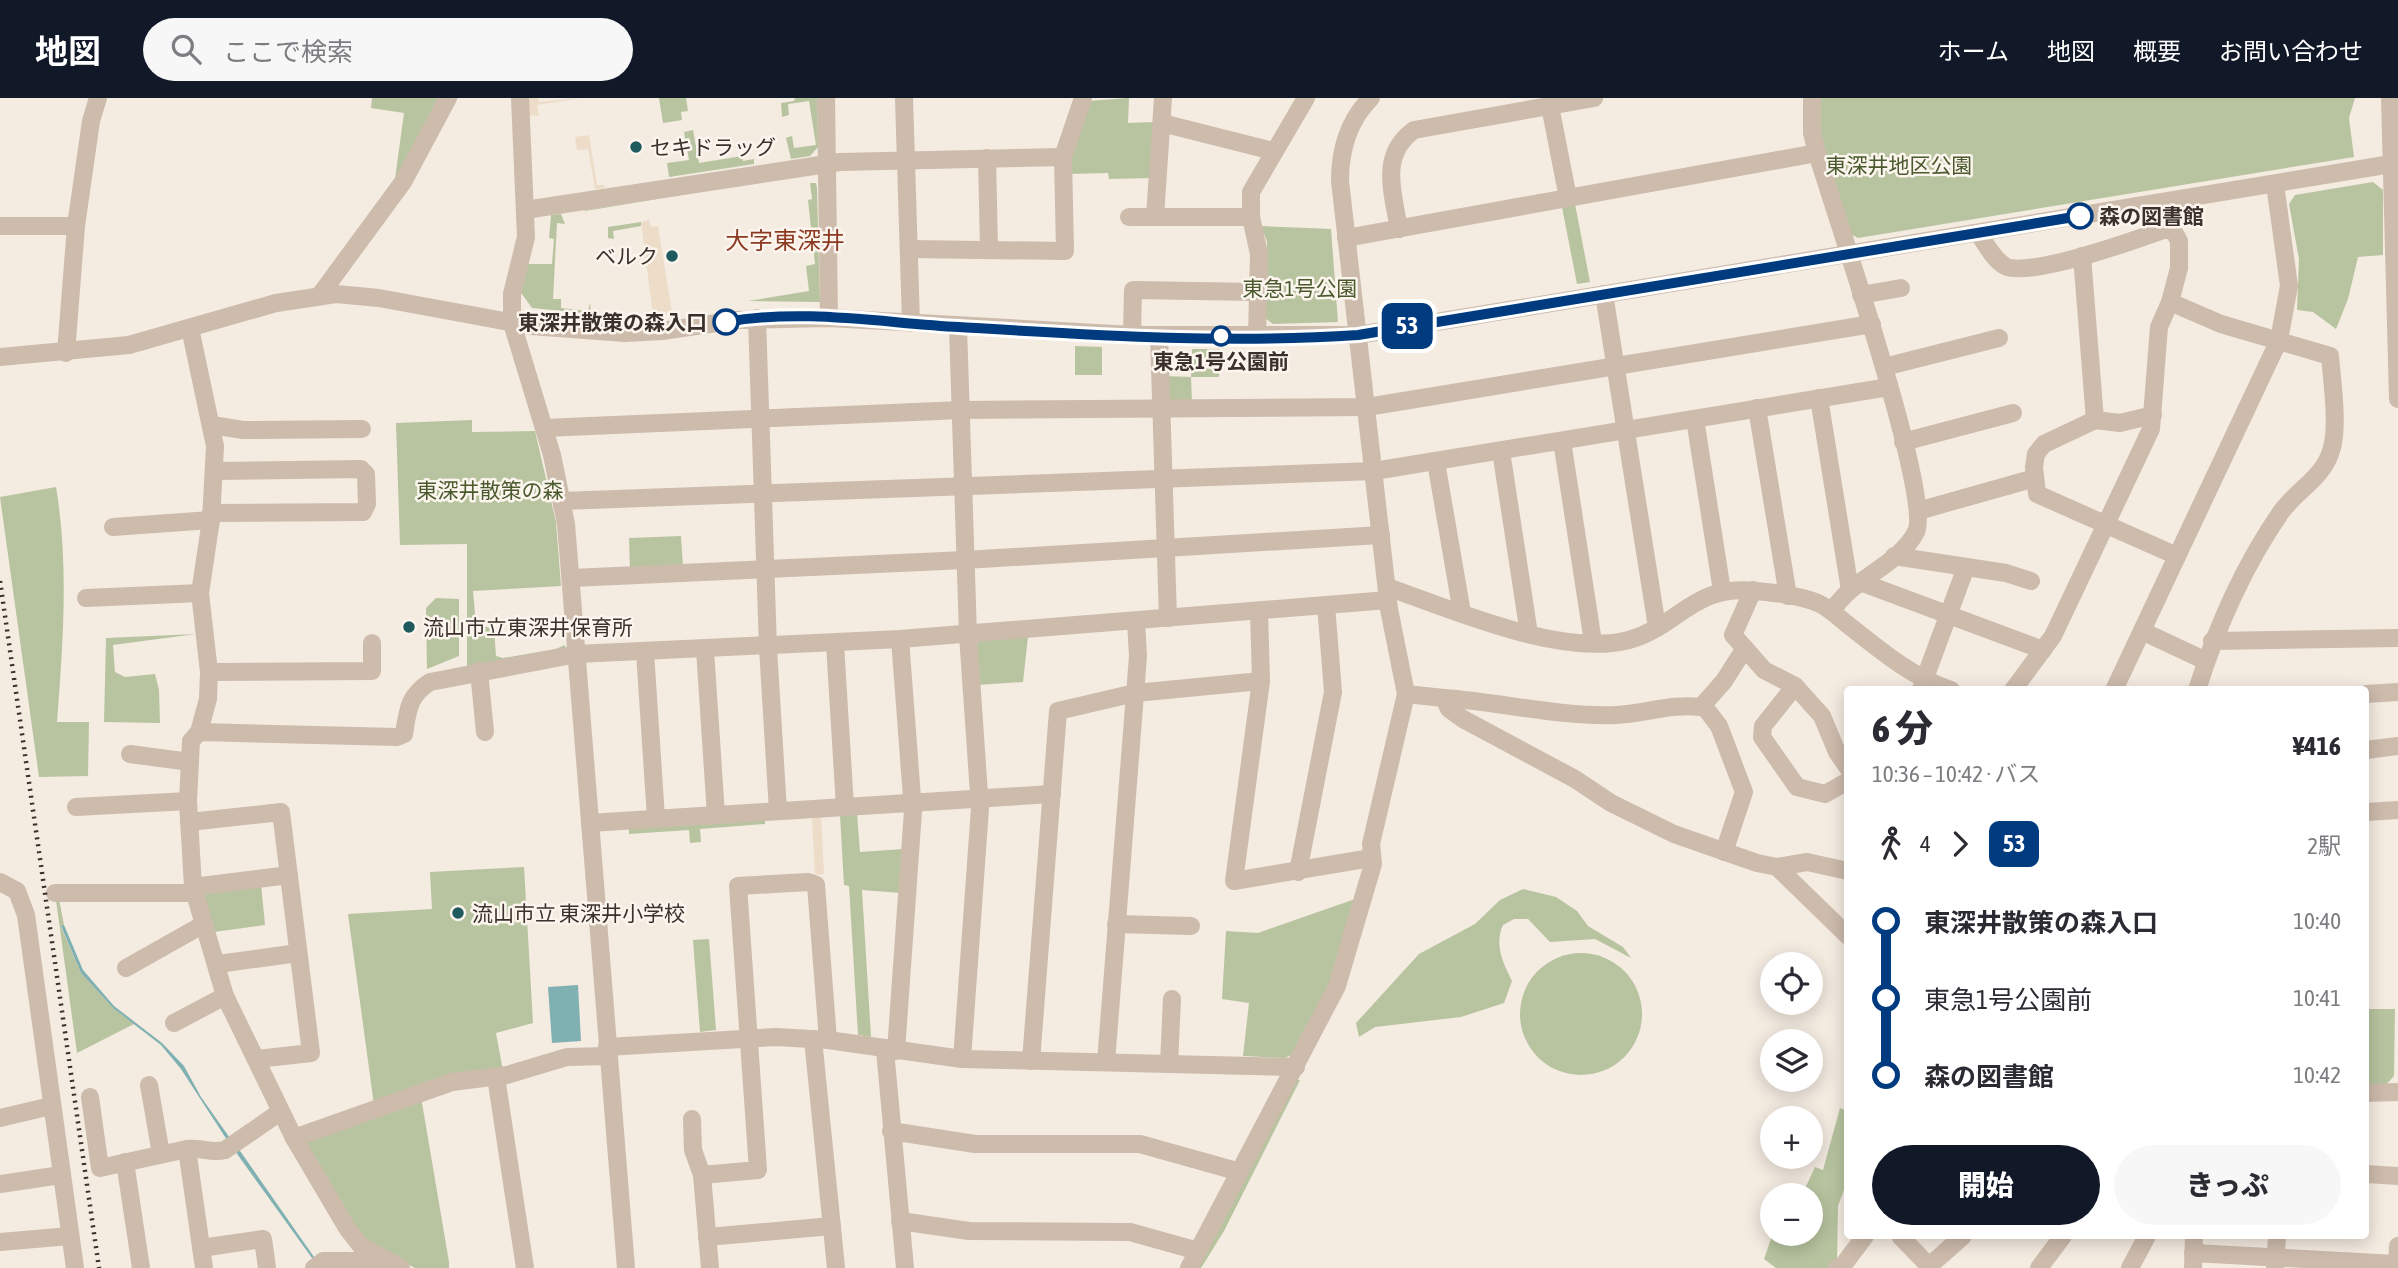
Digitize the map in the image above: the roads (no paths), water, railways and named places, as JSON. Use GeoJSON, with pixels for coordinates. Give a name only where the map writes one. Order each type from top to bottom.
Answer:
{"type":"FeatureCollection","features":[{"type":"Feature","properties":{"kind":"street"},"geometry":{"type":"LineString","coordinates":[[66,353],[76,226],[91,121],[98,98]]}},
{"type":"Feature","properties":{"kind":"street"},"geometry":{"type":"LineString","coordinates":[[320,295],[403,182],[448,98]]}},
{"type":"Feature","properties":{"kind":"street"},"geometry":{"type":"LineString","coordinates":[[520,98],[526,237],[512,294],[512,323],[544,428],[562,501],[572,578],[626,1268]]}},
{"type":"Feature","properties":{"kind":"street"},"geometry":{"type":"LineString","coordinates":[[826,98],[829,318]]}},
{"type":"Feature","properties":{"kind":"street"},"geometry":{"type":"LineString","coordinates":[[904,98],[911,323]]}},
{"type":"Feature","properties":{"kind":"street"},"geometry":{"type":"LineString","coordinates":[[909,249],[1065,251],[1063,157],[1083,98]]}},
{"type":"Feature","properties":{"kind":"street"},"geometry":{"type":"LineString","coordinates":[[1155,217],[1163,98]]}},
{"type":"Feature","properties":{"kind":"street"},"geometry":{"type":"LineString","coordinates":[[1257,337],[1259,241],[1251,217],[1251,192],[1306,98]]}},
{"type":"Feature","properties":{"kind":"street"},"geometry":{"type":"LineString","coordinates":[[1189,1268],[1337,986],[1373,864],[1371,858],[1379,807],[1406,694],[1387,593],[1340,181],[1341,153],[1352,124],[1371,98]]}},
{"type":"Feature","properties":{"kind":"street"},"geometry":{"type":"LineString","coordinates":[[1399,229],[1392,164],[1394,151],[1401,139],[1421,129],[1594,98]]}},
{"type":"Feature","properties":{"kind":"street"},"geometry":{"type":"LineString","coordinates":[[1812,98],[1812,133],[1817,153],[1872,324],[1918,511],[1917,531],[1894,556],[1830,611]]}},
{"type":"Feature","properties":{"kind":"street"},"geometry":{"type":"LineString","coordinates":[[2390,98],[2398,399]]}},
{"type":"Feature","properties":{"kind":"street"},"geometry":{"type":"LineString","coordinates":[[1550,106],[1568,198]]}},
{"type":"Feature","properties":{"kind":"street"},"geometry":{"type":"LineString","coordinates":[[1162,123],[1273,151]]}},
{"type":"Feature","properties":{"kind":"street"},"geometry":{"type":"LineString","coordinates":[[1346,238],[1817,153]]}},
{"type":"Feature","properties":{"kind":"street"},"geometry":{"type":"LineString","coordinates":[[525,210],[826,164],[1063,157]]}},
{"type":"Feature","properties":{"kind":"street"},"geometry":{"type":"LineString","coordinates":[[987,158],[989,248]]}},
{"type":"Feature","properties":{"kind":"street"},"geometry":{"type":"LineString","coordinates":[[0,357],[66,353],[129,345],[276,303],[320,295],[367,296],[512,323],[640,333],[757,318],[829,318],[1132,335],[1358,335],[2391,164]]}},
{"type":"Feature","properties":{"kind":"street"},"geometry":{"type":"LineString","coordinates":[[2116,686],[2280,340],[2289,286],[2275,184]]}},
{"type":"Feature","properties":{"kind":"street"},"geometry":{"type":"LineString","coordinates":[[1129,217],[1251,217]]}},
{"type":"Feature","properties":{"kind":"street"},"geometry":{"type":"LineString","coordinates":[[0,226],[76,226]]}},
{"type":"Feature","properties":{"kind":"street"},"geometry":{"type":"LineString","coordinates":[[1978,233],[1995,259],[2007,268],[2021,270],[2082,256],[2166,229],[2174,232],[2179,241],[2179,268],[2170,302],[2159,327],[2151,429],[2053,636],[2016,686]]}},
{"type":"Feature","properties":{"kind":"street"},"geometry":{"type":"LineString","coordinates":[[2082,256],[2095,420]]}},
{"type":"Feature","properties":{"kind":"street"},"geometry":{"type":"LineString","coordinates":[[1861,295],[1901,288]]}},
{"type":"Feature","properties":{"kind":"street"},"geometry":{"type":"LineString","coordinates":[[1132,335],[1133,290],[1258,292]]}},
{"type":"Feature","properties":{"kind":"street"},"geometry":{"type":"LineString","coordinates":[[1604,294],[1657,627]]}},
{"type":"Feature","properties":{"kind":"street"},"geometry":{"type":"LineString","coordinates":[[2170,302],[2221,324],[2330,356],[2332,449],[2325,468],[2282,510],[2228,602],[2198,686]]}},
{"type":"Feature","properties":{"kind":"street"},"geometry":{"type":"LineString","coordinates":[[757,318],[768,648],[778,811]]}},
{"type":"Feature","properties":{"kind":"street"},"geometry":{"type":"LineString","coordinates":[[544,428],[961,410],[1367,407],[1872,324]]}},
{"type":"Feature","properties":{"kind":"street"},"geometry":{"type":"LineString","coordinates":[[958,327],[968,635],[978,800],[962,1059]]}},
{"type":"Feature","properties":{"kind":"street"},"geometry":{"type":"LineString","coordinates":[[190,328],[212,425],[214,471],[211,517],[200,593],[209,673],[208,699],[199,732],[191,741],[188,801],[194,890],[218,964],[225,996],[280,1112],[347,1228],[361,1246],[393,1264]]}},
{"type":"Feature","properties":{"kind":"street"},"geometry":{"type":"LineString","coordinates":[[1158,335],[1168,618]]}},
{"type":"Feature","properties":{"kind":"street"},"geometry":{"type":"LineString","coordinates":[[1884,367],[1999,338]]}},
{"type":"Feature","properties":{"kind":"street"},"geometry":{"type":"LineString","coordinates":[[562,501],[1374,471],[1889,387]]}},
{"type":"Feature","properties":{"kind":"street"},"geometry":{"type":"LineString","coordinates":[[1819,398],[1857,586]]}},
{"type":"Feature","properties":{"kind":"street"},"geometry":{"type":"LineString","coordinates":[[1758,408],[1788,596]]}},
{"type":"Feature","properties":{"kind":"street"},"geometry":{"type":"LineString","coordinates":[[1903,442],[2013,413]]}},
{"type":"Feature","properties":{"kind":"street"},"geometry":{"type":"LineString","coordinates":[[2153,415],[2120,423],[2095,420],[2044,444],[2036,454],[2037,495],[2105,522],[2177,556]]}},
{"type":"Feature","properties":{"kind":"street"},"geometry":{"type":"LineString","coordinates":[[1695,419],[1722,592]]}},
{"type":"Feature","properties":{"kind":"street"},"geometry":{"type":"LineString","coordinates":[[212,425],[243,430],[362,429]]}},
{"type":"Feature","properties":{"kind":"street"},"geometry":{"type":"LineString","coordinates":[[1562,441],[1593,642]]}},
{"type":"Feature","properties":{"kind":"street"},"geometry":{"type":"LineString","coordinates":[[1502,451],[1529,635]]}},
{"type":"Feature","properties":{"kind":"street"},"geometry":{"type":"LineString","coordinates":[[1436,462],[1462,613]]}},
{"type":"Feature","properties":{"kind":"street"},"geometry":{"type":"LineString","coordinates":[[113,527],[211,517],[363,512],[367,503],[366,474],[361,469],[214,471]]}},
{"type":"Feature","properties":{"kind":"street"},"geometry":{"type":"LineString","coordinates":[[1918,511],[2035,478]]}},
{"type":"Feature","properties":{"kind":"street"},"geometry":{"type":"LineString","coordinates":[[572,578],[965,560],[1381,535]]}},
{"type":"Feature","properties":{"kind":"street"},"geometry":{"type":"LineString","coordinates":[[1894,556],[1966,567],[2031,581]]}},
{"type":"Feature","properties":{"kind":"street"},"geometry":{"type":"LineString","coordinates":[[199,732],[397,737],[404,734],[408,708],[414,693],[430,682],[577,654],[768,648],[968,635],[1326,605],[1387,593],[1529,635],[1618,643],[1657,627],[1703,597],[1722,592],[1753,590],[1817,603],[1924,684],[1966,567]]}},
{"type":"Feature","properties":{"kind":"street"},"geometry":{"type":"LineString","coordinates":[[1857,586],[1949,614],[2043,650]]}},
{"type":"Feature","properties":{"kind":"street"},"geometry":{"type":"LineString","coordinates":[[1753,590],[1734,635],[1764,670],[1795,686],[1822,716],[1844,762]]}},
{"type":"Feature","properties":{"kind":"street"},"geometry":{"type":"LineString","coordinates":[[86,598],[200,593]]}},
{"type":"Feature","properties":{"kind":"street"},"geometry":{"type":"LineString","coordinates":[[1298,872],[1334,692],[1326,605]]}},
{"type":"Feature","properties":{"kind":"street"},"geometry":{"type":"LineString","coordinates":[[1259,611],[1261,681],[1234,881],[1371,858]]}},
{"type":"Feature","properties":{"kind":"street"},"geometry":{"type":"LineString","coordinates":[[1106,1062],[1135,693],[1136,621]]}},
{"type":"Feature","properties":{"kind":"street"},"geometry":{"type":"LineString","coordinates":[[2142,631],[2206,661]]}},
{"type":"Feature","properties":{"kind":"street"},"geometry":{"type":"LineString","coordinates":[[2212,641],[2398,638]]}},
{"type":"Feature","properties":{"kind":"street"},"geometry":{"type":"LineString","coordinates":[[900,639],[911,803],[914,811],[890,1051],[891,1131],[905,1268]]}},
{"type":"Feature","properties":{"kind":"street"},"geometry":{"type":"LineString","coordinates":[[209,673],[372,671],[372,643]]}},
{"type":"Feature","properties":{"kind":"street"},"geometry":{"type":"LineString","coordinates":[[835,644],[845,807]]}},
{"type":"Feature","properties":{"kind":"street"},"geometry":{"type":"LineString","coordinates":[[1406,694],[1578,714],[1617,715],[1703,705],[1724,681],[1745,648]]}},
{"type":"Feature","properties":{"kind":"street"},"geometry":{"type":"LineString","coordinates":[[705,650],[716,816]]}},
{"type":"Feature","properties":{"kind":"street"},"geometry":{"type":"LineString","coordinates":[[645,652],[656,818]]}},
{"type":"Feature","properties":{"kind":"street"},"geometry":{"type":"LineString","coordinates":[[479,671],[485,732]]}},
{"type":"Feature","properties":{"kind":"street"},"geometry":{"type":"LineString","coordinates":[[1031,1061],[1058,711],[1135,693],[1261,681]]}},
{"type":"Feature","properties":{"kind":"street"},"geometry":{"type":"LineString","coordinates":[[1795,686],[1763,726],[1762,737],[1797,787],[1825,794],[1844,783]]}},
{"type":"Feature","properties":{"kind":"street"},"geometry":{"type":"LineString","coordinates":[[2369,694],[2398,692]]}},
{"type":"Feature","properties":{"kind":"street"},"geometry":{"type":"LineString","coordinates":[[1444,698],[1449,709],[1463,719],[1575,779],[1611,803],[1674,834],[1777,867],[1807,862],[1844,870]]}},
{"type":"Feature","properties":{"kind":"street"},"geometry":{"type":"LineString","coordinates":[[1703,705],[1719,726],[1744,792],[1724,852]]}},
{"type":"Feature","properties":{"kind":"street"},"geometry":{"type":"LineString","coordinates":[[2369,750],[2398,746]]}},
{"type":"Feature","properties":{"kind":"street"},"geometry":{"type":"LineString","coordinates":[[130,754],[190,762]]}},
{"type":"Feature","properties":{"kind":"street"},"geometry":{"type":"LineString","coordinates":[[590,822],[1052,794]]}},
{"type":"Feature","properties":{"kind":"street"},"geometry":{"type":"LineString","coordinates":[[76,807],[188,801]]}},
{"type":"Feature","properties":{"kind":"street"},"geometry":{"type":"LineString","coordinates":[[2369,812],[2398,810]]}},
{"type":"Feature","properties":{"kind":"street"},"geometry":{"type":"LineString","coordinates":[[190,821],[281,812],[311,1053],[257,1059]]}},
{"type":"Feature","properties":{"kind":"street"},"geometry":{"type":"LineString","coordinates":[[1777,867],[1844,932]]}},
{"type":"Feature","properties":{"kind":"street"},"geometry":{"type":"LineString","coordinates":[[55,893],[194,890],[289,875]]}},
{"type":"Feature","properties":{"kind":"street"},"geometry":{"type":"LineString","coordinates":[[0,882],[17,891],[26,915],[75,1268]]}},
{"type":"Feature","properties":{"kind":"street"},"geometry":{"type":"LineString","coordinates":[[702,1175],[758,1170],[738,887],[808,882],[816,886],[819,894],[821,1040],[836,1268]]}},
{"type":"Feature","properties":{"kind":"street"},"geometry":{"type":"LineString","coordinates":[[126,968],[204,924]]}},
{"type":"Feature","properties":{"kind":"street"},"geometry":{"type":"LineString","coordinates":[[1116,924],[1191,926]]}},
{"type":"Feature","properties":{"kind":"street"},"geometry":{"type":"LineString","coordinates":[[218,964],[298,953]]}},
{"type":"Feature","properties":{"kind":"street"},"geometry":{"type":"LineString","coordinates":[[174,1023],[225,996]]}},
{"type":"Feature","properties":{"kind":"street"},"geometry":{"type":"LineString","coordinates":[[1169,1064],[1172,999]]}},
{"type":"Feature","properties":{"kind":"street"},"geometry":{"type":"LineString","coordinates":[[294,1138],[452,1082],[496,1077],[567,1057],[748,1038],[821,1040],[962,1059],[1296,1068]]}},
{"type":"Feature","properties":{"kind":"street"},"geometry":{"type":"LineString","coordinates":[[496,1077],[525,1268]]}},
{"type":"Feature","properties":{"kind":"street"},"geometry":{"type":"LineString","coordinates":[[149,1085],[161,1154]]}},
{"type":"Feature","properties":{"kind":"street"},"geometry":{"type":"LineString","coordinates":[[2369,1094],[2398,1092]]}},
{"type":"Feature","properties":{"kind":"street"},"geometry":{"type":"LineString","coordinates":[[89,1097],[100,1168],[187,1149],[201,1147],[214,1153],[225,1150],[280,1112]]}},
{"type":"Feature","properties":{"kind":"street"},"geometry":{"type":"LineString","coordinates":[[0,1118],[51,1106]]}},
{"type":"Feature","properties":{"kind":"street"},"geometry":{"type":"LineString","coordinates":[[692,1119],[693,1150],[702,1175],[710,1268]]}},
{"type":"Feature","properties":{"kind":"street"},"geometry":{"type":"LineString","coordinates":[[891,1131],[975,1144],[1140,1144],[1240,1172]]}},
{"type":"Feature","properties":{"kind":"street"},"geometry":{"type":"LineString","coordinates":[[187,1149],[204,1268]]}},
{"type":"Feature","properties":{"kind":"street"},"geometry":{"type":"LineString","coordinates":[[125,1162],[141,1268]]}},
{"type":"Feature","properties":{"kind":"street"},"geometry":{"type":"LineString","coordinates":[[2369,1174],[2398,1176]]}},
{"type":"Feature","properties":{"kind":"street"},"geometry":{"type":"LineString","coordinates":[[0,1184],[61,1175]]}},
{"type":"Feature","properties":{"kind":"street"},"geometry":{"type":"LineString","coordinates":[[900,1221],[969,1231],[1130,1232],[1198,1251]]}},
{"type":"Feature","properties":{"kind":"street"},"geometry":{"type":"LineString","coordinates":[[707,1237],[832,1226]]}},
{"type":"Feature","properties":{"kind":"street"},"geometry":{"type":"LineString","coordinates":[[0,1242],[70,1236]]}},
{"type":"Feature","properties":{"kind":"street"},"geometry":{"type":"LineString","coordinates":[[201,1248],[263,1239],[267,1268]]}},
{"type":"Feature","properties":{"kind":"street"},"geometry":{"type":"LineString","coordinates":[[1838,1268],[1863,1239]]}},
{"type":"Feature","properties":{"kind":"street"},"geometry":{"type":"LineString","coordinates":[[1903,1239],[1928,1267],[1960,1239]]}},
{"type":"Feature","properties":{"kind":"street"},"geometry":{"type":"LineString","coordinates":[[2039,1268],[2061,1239]]}},
{"type":"Feature","properties":{"kind":"street"},"geometry":{"type":"LineString","coordinates":[[2130,1268],[2145,1239]]}},
{"type":"Feature","properties":{"kind":"street"},"geometry":{"type":"LineString","coordinates":[[2275,1262],[2277,1239]]}},
{"type":"Feature","properties":{"kind":"street"},"geometry":{"type":"LineString","coordinates":[[2193,1252],[2275,1262],[2397,1259]]}},
{"type":"Feature","properties":{"kind":"street"},"geometry":{"type":"LineString","coordinates":[[314,1268],[323,1261],[393,1264]]}},
{"type":"Feature","properties":{"kind":"water"},"geometry":{"type":"Polygon","coordinates":[[[64,925],[83,970],[114,1006],[162,1043],[184,1066],[201,1097],[232,1141],[229,1143],[181,1069],[161,1045],[113,1008],[81,973],[61,926],[64,925]]]}},
{"type":"Feature","properties":{"kind":"water"},"geometry":{"type":"Polygon","coordinates":[[[578,985],[581,1041],[552,1043],[548,987],[578,985]]]}},
{"type":"Feature","properties":{"kind":"water"},"geometry":{"type":"Polygon","coordinates":[[[238,1148],[314,1257],[312,1258],[235,1151],[238,1148]]]}},
{"type":"Feature","properties":{"kind":"railway"},"geometry":{"type":"LineString","coordinates":[[0,581],[99,1268]]}},
{"type":"Feature","properties":{"kind":"place","name":"セキドラッグ"},"geometry":{"type":"Point","coordinates":[636,147]}},
{"type":"Feature","properties":{"kind":"place","name":"森の図書館"},"geometry":{"type":"Point","coordinates":[2080,216]}},
{"type":"Feature","properties":{"kind":"place","name":"ベルク"},"geometry":{"type":"Point","coordinates":[672,256]}},
{"type":"Feature","properties":{"kind":"place","name":"東深井散策の森入口"},"geometry":{"type":"Point","coordinates":[726,322]}},
{"type":"Feature","properties":{"kind":"place","name":"東急1号公園前"},"geometry":{"type":"Point","coordinates":[1221,336]}},
{"type":"Feature","properties":{"kind":"place","name":"流山市立東深井保育所"},"geometry":{"type":"Point","coordinates":[409,627]}},
{"type":"Feature","properties":{"kind":"place","name":"流山市立 東深井小学校"},"geometry":{"type":"Point","coordinates":[458,913]}},
{"type":"Feature","properties":{"kind":"district","name":"大字東深井"},"geometry":{"type":"Point","coordinates":[785,240]}},
{"type":"Feature","properties":{"kind":"park label","name":"東深井地区公園"},"geometry":{"type":"Point","coordinates":[1899,165]}},
{"type":"Feature","properties":{"kind":"park label","name":"東急1号公園"},"geometry":{"type":"Point","coordinates":[1300,288]}},
{"type":"Feature","properties":{"kind":"park label","name":"東深井散策の森"},"geometry":{"type":"Point","coordinates":[490,490]}}]}
